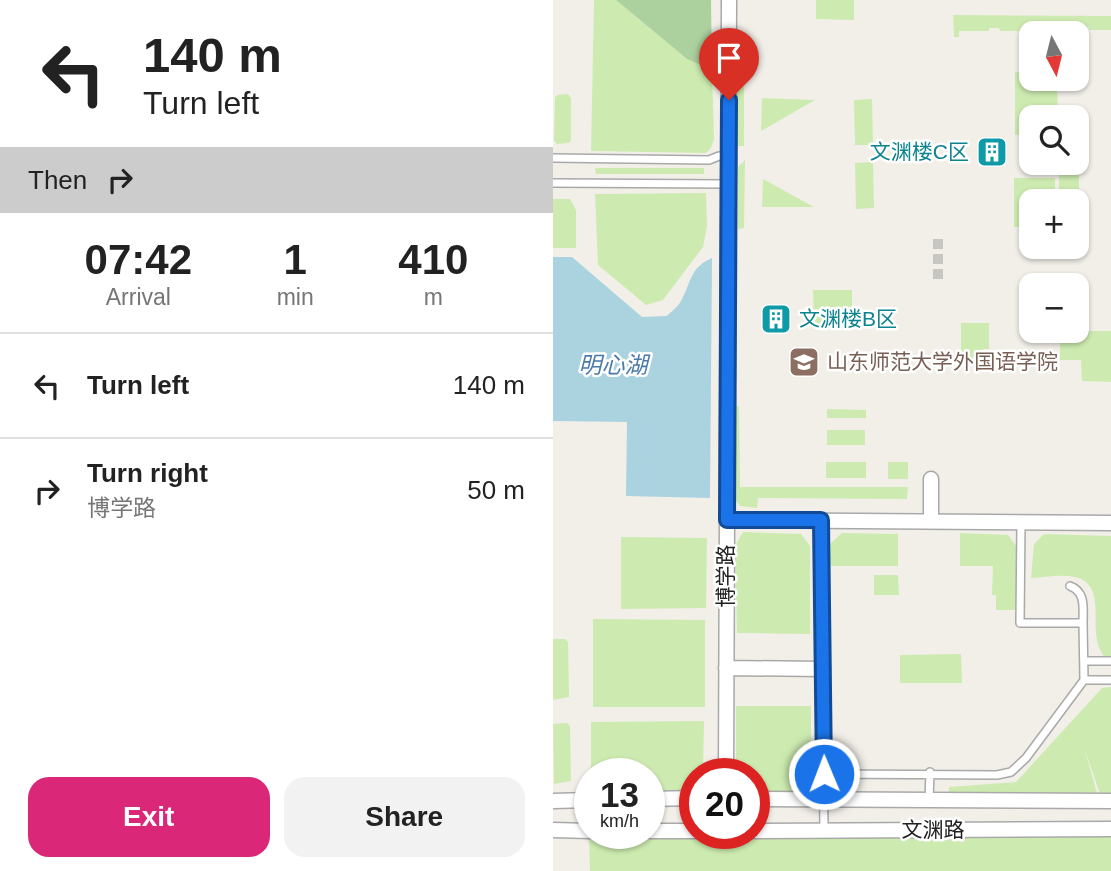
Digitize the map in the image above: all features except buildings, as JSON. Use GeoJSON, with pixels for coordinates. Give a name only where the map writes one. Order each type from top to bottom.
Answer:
{"type":"FeatureCollection","features":[{"type":"Feature","properties":{"kind":"street","name":"博学路"},"geometry":{"type":"LineString","coordinates":[[726,758],[729,0]]}},
{"type":"Feature","properties":{"kind":"street"},"geometry":{"type":"LineString","coordinates":[[931,479],[931,521]]}},
{"type":"Feature","properties":{"kind":"street"},"geometry":{"type":"LineString","coordinates":[[727,520],[1111,523]]}},
{"type":"Feature","properties":{"kind":"street"},"geometry":{"type":"LineString","coordinates":[[726,668],[823,669]]}},
{"type":"Feature","properties":{"kind":"street","name":"文渊路"},"geometry":{"type":"LineString","coordinates":[[770,799],[1111,801]]}},
{"type":"Feature","properties":{"kind":"street"},"geometry":{"type":"LineString","coordinates":[[553,801],[574,800]]}},
{"type":"Feature","properties":{"kind":"street","name":"文渊路"},"geometry":{"type":"LineString","coordinates":[[770,831],[1111,829]]}},
{"type":"Feature","properties":{"kind":"street"},"geometry":{"type":"LineString","coordinates":[[553,831],[574,831]]}},
{"type":"Feature","properties":{"kind":"lane"},"geometry":{"type":"LineString","coordinates":[[553,158],[709,160],[719,156]]}},
{"type":"Feature","properties":{"kind":"lane"},"geometry":{"type":"LineString","coordinates":[[553,183],[728,184]]}},
{"type":"Feature","properties":{"kind":"lane"},"geometry":{"type":"LineString","coordinates":[[821,520],[824,831]]}},
{"type":"Feature","properties":{"kind":"lane"},"geometry":{"type":"LineString","coordinates":[[1021,521],[1020,623],[1083,623]]}},
{"type":"Feature","properties":{"kind":"lane"},"geometry":{"type":"LineString","coordinates":[[824,774],[997,775],[1011,772],[1026,758],[1084,680],[1082,595],[1078,589],[1070,586]]}},
{"type":"Feature","properties":{"kind":"lane"},"geometry":{"type":"LineString","coordinates":[[1084,661],[1111,661]]}},
{"type":"Feature","properties":{"kind":"lane"},"geometry":{"type":"LineString","coordinates":[[1084,680],[1111,680]]}},
{"type":"Feature","properties":{"kind":"lane"},"geometry":{"type":"LineString","coordinates":[[929,800],[930,773]]}},
{"type":"Feature","properties":{"kind":"green space"},"geometry":{"type":"Polygon","coordinates":[[[594,0],[616,0],[687,59],[712,70],[714,139],[706,153],[591,151],[594,0]]]}},
{"type":"Feature","properties":{"kind":"green space"},"geometry":{"type":"Polygon","coordinates":[[[616,0],[711,0],[712,70],[687,59],[616,0]]]}},
{"type":"Feature","properties":{"kind":"green space"},"geometry":{"type":"Polygon","coordinates":[[[816,0],[854,0],[854,20],[816,19],[816,0]]]}},
{"type":"Feature","properties":{"kind":"green space"},"geometry":{"type":"Polygon","coordinates":[[[953,15],[1111,16],[1111,30],[1089,30],[1089,21],[1019,21],[1019,31],[989,28],[989,31],[959,31],[959,37],[954,37],[953,15]]]}},
{"type":"Feature","properties":{"kind":"green space"},"geometry":{"type":"Polygon","coordinates":[[[1015,72],[1019,72],[1019,91],[1057,91],[1058,105],[1019,105],[1019,135],[1015,135],[1015,72]]]}},
{"type":"Feature","properties":{"kind":"green space"},"geometry":{"type":"Polygon","coordinates":[[[737,87],[744,87],[744,146],[737,146],[737,87]]]}},
{"type":"Feature","properties":{"kind":"green space"},"geometry":{"type":"Polygon","coordinates":[[[568,94],[571,98],[571,140],[569,143],[557,144],[554,140],[555,97],[568,94]]]}},
{"type":"Feature","properties":{"kind":"green space"},"geometry":{"type":"Polygon","coordinates":[[[762,98],[815,100],[761,131],[762,98]]]}},
{"type":"Feature","properties":{"kind":"green space"},"geometry":{"type":"Polygon","coordinates":[[[872,99],[873,145],[855,145],[854,100],[872,99]]]}},
{"type":"Feature","properties":{"kind":"green space"},"geometry":{"type":"Polygon","coordinates":[[[745,160],[744,228],[738,229],[738,167],[745,160]]]}},
{"type":"Feature","properties":{"kind":"green space"},"geometry":{"type":"Polygon","coordinates":[[[873,162],[874,208],[856,209],[855,163],[873,162]]]}},
{"type":"Feature","properties":{"kind":"green space"},"geometry":{"type":"Polygon","coordinates":[[[595,168],[704,168],[704,174],[596,174],[595,168]]]}},
{"type":"Feature","properties":{"kind":"green space"},"geometry":{"type":"Polygon","coordinates":[[[1059,175],[1079,175],[1079,189],[1059,189],[1059,175]]]}},
{"type":"Feature","properties":{"kind":"green space"},"geometry":{"type":"Polygon","coordinates":[[[1014,178],[1055,178],[1055,189],[1019,189],[1019,227],[1014,227],[1014,178]]]}},
{"type":"Feature","properties":{"kind":"green space"},"geometry":{"type":"Polygon","coordinates":[[[763,179],[814,207],[762,207],[763,179]]]}},
{"type":"Feature","properties":{"kind":"green space"},"geometry":{"type":"Polygon","coordinates":[[[706,193],[707,226],[703,247],[663,300],[646,305],[598,265],[595,194],[706,193]]]}},
{"type":"Feature","properties":{"kind":"green space"},"geometry":{"type":"Polygon","coordinates":[[[553,199],[570,199],[576,210],[576,248],[553,248],[553,199]]]}},
{"type":"Feature","properties":{"kind":"green space"},"geometry":{"type":"Polygon","coordinates":[[[813,290],[852,290],[852,328],[814,329],[813,290]]]}},
{"type":"Feature","properties":{"kind":"green space"},"geometry":{"type":"Polygon","coordinates":[[[961,323],[989,323],[989,349],[983,349],[983,358],[961,359],[961,323]]]}},
{"type":"Feature","properties":{"kind":"green space"},"geometry":{"type":"Polygon","coordinates":[[[1089,331],[1111,331],[1111,382],[1082,381],[1081,360],[1060,360],[1060,343],[1089,343],[1089,331]]]}},
{"type":"Feature","properties":{"kind":"green space"},"geometry":{"type":"Polygon","coordinates":[[[736,406],[739,406],[740,487],[908,487],[907,499],[758,498],[757,508],[740,506],[733,497],[736,406]]]}},
{"type":"Feature","properties":{"kind":"green space"},"geometry":{"type":"Polygon","coordinates":[[[827,409],[866,410],[866,418],[827,418],[827,409]]]}},
{"type":"Feature","properties":{"kind":"green space"},"geometry":{"type":"Polygon","coordinates":[[[827,430],[865,430],[865,445],[827,445],[827,430]]]}},
{"type":"Feature","properties":{"kind":"green space"},"geometry":{"type":"Polygon","coordinates":[[[826,462],[866,462],[866,478],[826,478],[826,462]]]}},
{"type":"Feature","properties":{"kind":"green space"},"geometry":{"type":"Polygon","coordinates":[[[888,462],[908,462],[908,479],[888,479],[888,462]]]}},
{"type":"Feature","properties":{"kind":"green space"},"geometry":{"type":"Polygon","coordinates":[[[743,532],[801,534],[810,546],[810,634],[737,633],[735,546],[743,532]]]}},
{"type":"Feature","properties":{"kind":"green space"},"geometry":{"type":"Polygon","coordinates":[[[842,533],[898,534],[898,566],[830,566],[830,544],[842,533]]]}},
{"type":"Feature","properties":{"kind":"green space"},"geometry":{"type":"Polygon","coordinates":[[[960,533],[1008,535],[1017,547],[1017,610],[996,610],[996,595],[992,595],[993,566],[960,566],[960,533]]]}},
{"type":"Feature","properties":{"kind":"green space"},"geometry":{"type":"Polygon","coordinates":[[[1044,534],[1111,536],[1111,657],[1105,657],[1099,647],[1095,600],[1086,582],[1070,576],[1031,578],[1034,544],[1044,534]]]}},
{"type":"Feature","properties":{"kind":"green space"},"geometry":{"type":"Polygon","coordinates":[[[621,537],[707,538],[706,608],[621,609],[621,537]]]}},
{"type":"Feature","properties":{"kind":"green space"},"geometry":{"type":"Polygon","coordinates":[[[874,575],[898,575],[899,595],[874,595],[874,575]]]}},
{"type":"Feature","properties":{"kind":"green space"},"geometry":{"type":"Polygon","coordinates":[[[593,619],[705,620],[705,707],[593,707],[593,619]]]}},
{"type":"Feature","properties":{"kind":"green space"},"geometry":{"type":"Polygon","coordinates":[[[553,639],[565,639],[568,642],[569,697],[553,700],[553,639]]]}},
{"type":"Feature","properties":{"kind":"green space"},"geometry":{"type":"Polygon","coordinates":[[[961,654],[962,683],[900,683],[900,655],[961,654]]]}},
{"type":"Feature","properties":{"kind":"green space"},"geometry":{"type":"Polygon","coordinates":[[[1111,687],[1111,797],[1102,800],[1085,750],[1100,804],[948,799],[949,787],[1016,782],[1102,688],[1111,687]]]}},
{"type":"Feature","properties":{"kind":"green space"},"geometry":{"type":"Polygon","coordinates":[[[736,706],[811,706],[811,796],[770,796],[770,758],[736,758],[736,706]]]}},
{"type":"Feature","properties":{"kind":"green space"},"geometry":{"type":"Polygon","coordinates":[[[704,721],[703,758],[679,758],[679,790],[665,790],[665,758],[591,758],[591,722],[704,721]]]}},
{"type":"Feature","properties":{"kind":"green space"},"geometry":{"type":"Polygon","coordinates":[[[567,723],[570,726],[571,781],[554,784],[553,724],[567,723]]]}},
{"type":"Feature","properties":{"kind":"green space"},"geometry":{"type":"Polygon","coordinates":[[[1111,836],[1111,871],[590,871],[589,849],[665,849],[665,837],[679,837],[679,849],[770,849],[770,837],[1111,836]]]}},
{"type":"Feature","properties":{"kind":"water","name":"明心湖"},"geometry":{"type":"Polygon","coordinates":[[[553,257],[572,257],[642,317],[667,316],[681,302],[695,270],[712,258],[710,498],[626,496],[627,422],[553,421],[553,257]]]}},
{"type":"Feature","properties":{"kind":"tunnel"},"geometry":{"type":"LineString","coordinates":[[938,239],[938,280]]}},
{"type":"Feature","properties":{"kind":"place","name":"文渊楼C区"},"geometry":{"type":"Point","coordinates":[992,152]}},
{"type":"Feature","properties":{"kind":"place","name":"文渊楼B区"},"geometry":{"type":"Point","coordinates":[776,319]}},
{"type":"Feature","properties":{"kind":"place","name":"山东师范大学外国语学院"},"geometry":{"type":"Point","coordinates":[804,362]}},
{"type":"Feature","properties":{"kind":"route"},"geometry":{"type":"LineString","coordinates":[[729,100],[727,520],[821,520],[824,774]]}}]}
